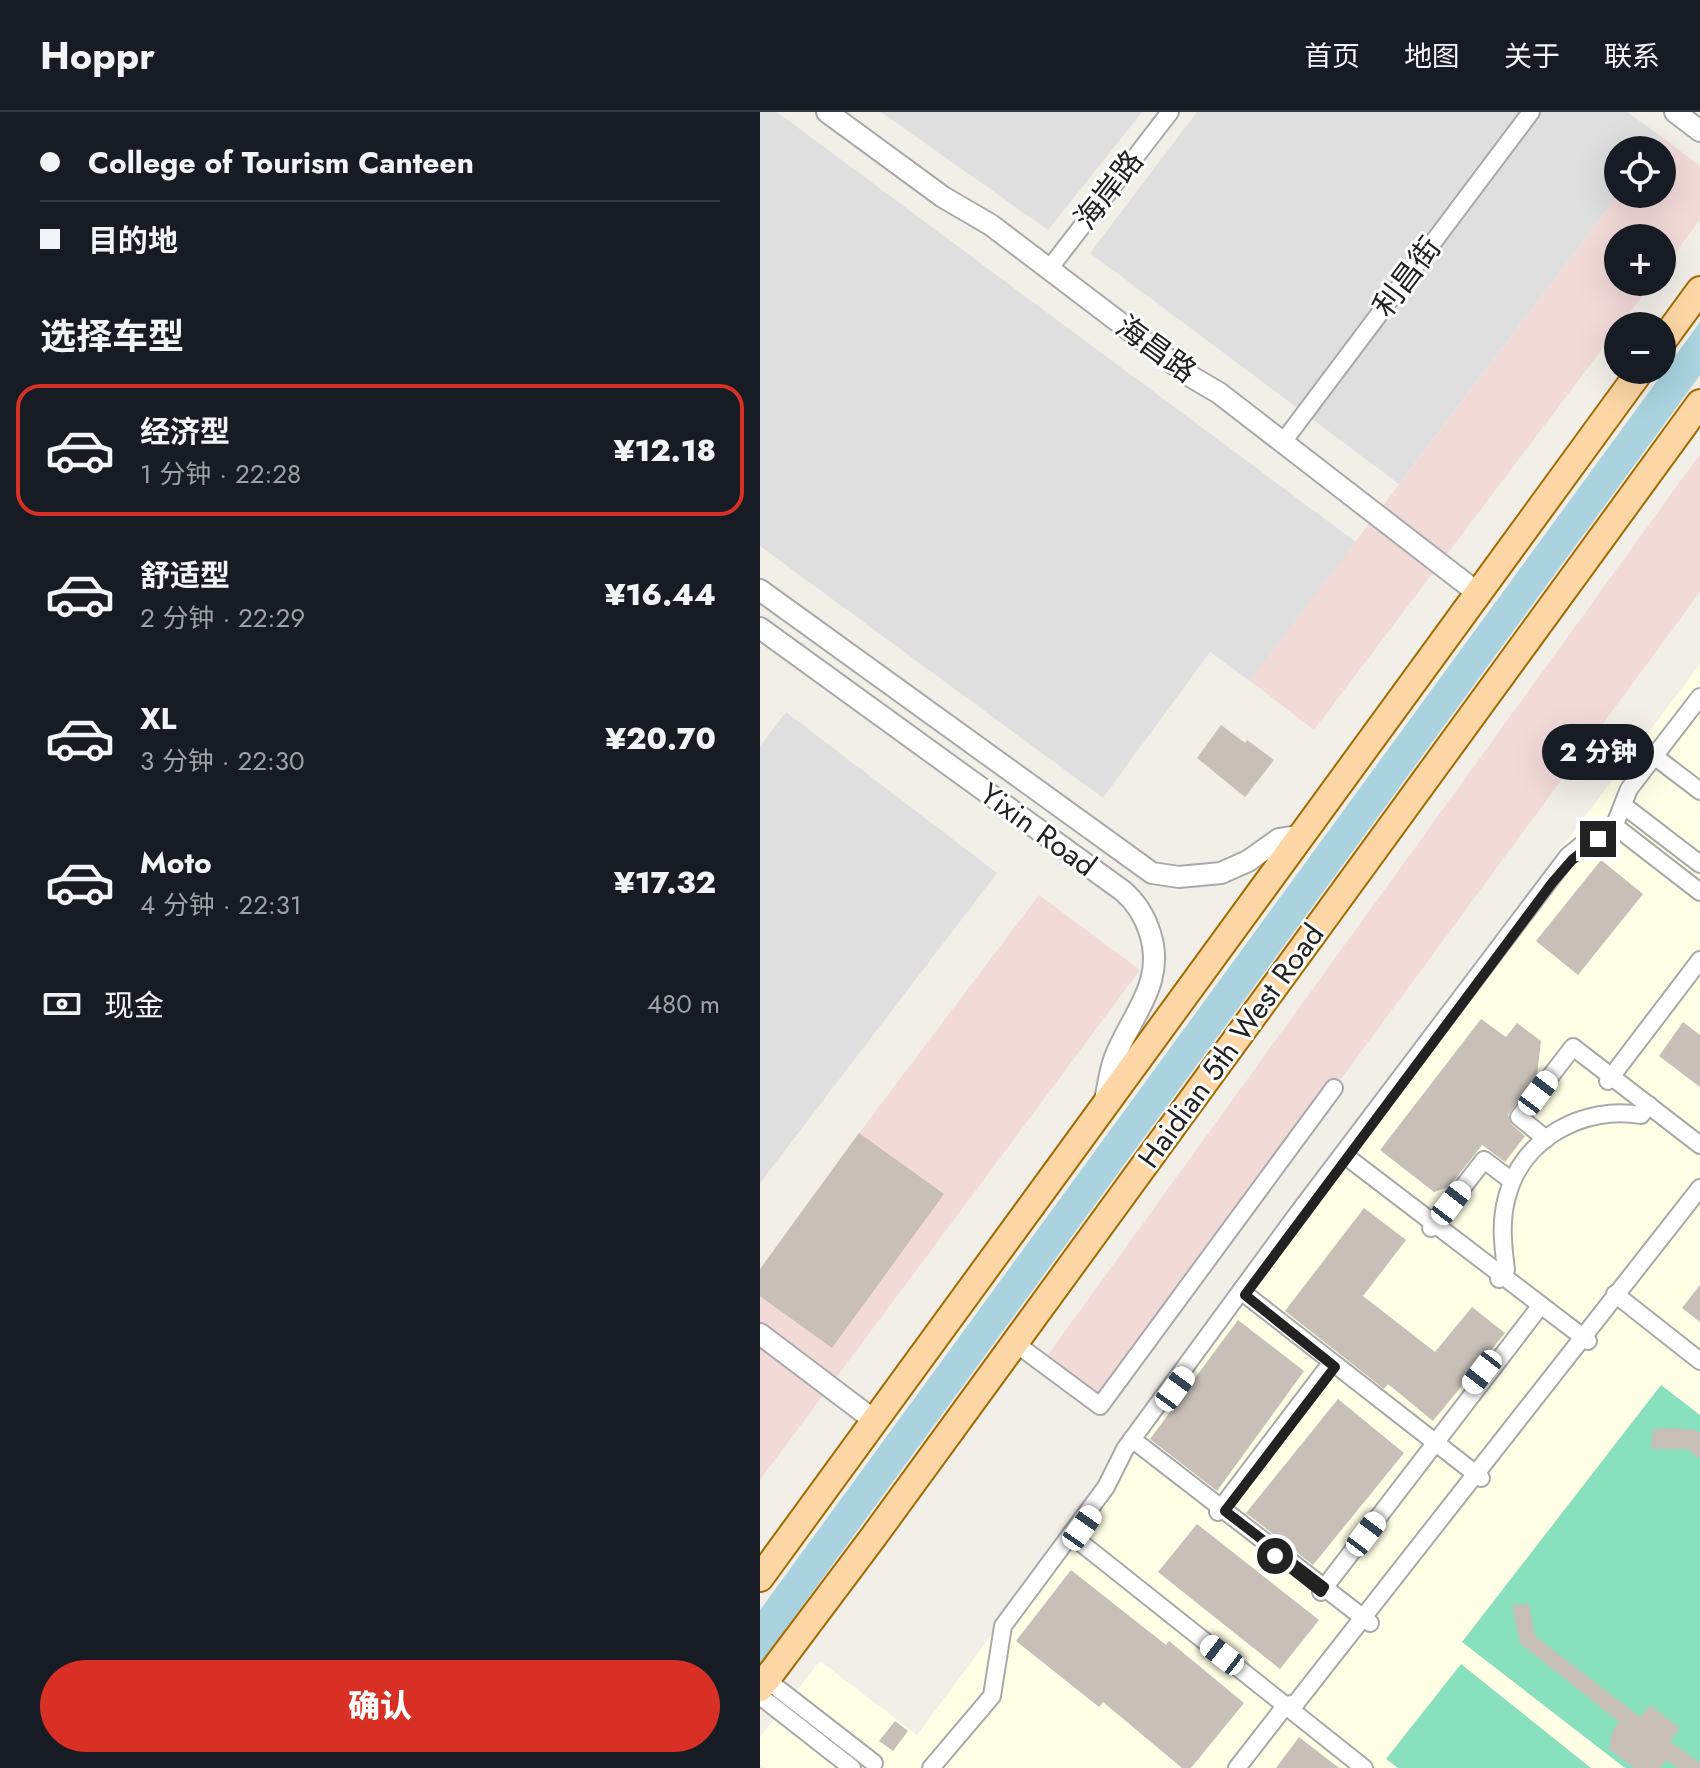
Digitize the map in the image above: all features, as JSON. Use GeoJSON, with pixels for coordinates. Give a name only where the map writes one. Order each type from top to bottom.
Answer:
{"type":"FeatureCollection","features":[{"type":"Feature","properties":{"kind":"main road"},"geometry":{"type":"LineString","coordinates":[[1676,323],[1700,290]]}},
{"type":"Feature","properties":{"kind":"main road"},"geometry":{"type":"LineString","coordinates":[[760,1578],[1631,384]]}},
{"type":"Feature","properties":{"kind":"main road","name":"Haidian 5th West Road"},"geometry":{"type":"LineString","coordinates":[[762,1688],[1700,403]]}},
{"type":"Feature","properties":{"kind":"street","name":"海昌路"},"geometry":{"type":"LineString","coordinates":[[827,112],[943,197],[1051,266]]}},
{"type":"Feature","properties":{"kind":"street","name":"海昌路"},"geometry":{"type":"LineString","coordinates":[[848,112],[1190,376],[1286,438],[1483,589]]}},
{"type":"Feature","properties":{"kind":"street","name":"海岸路"},"geometry":{"type":"LineString","coordinates":[[1051,266],[1170,112]]}},
{"type":"Feature","properties":{"kind":"street","name":"利昌街"},"geometry":{"type":"LineString","coordinates":[[1286,438],[1531,112]]}},
{"type":"Feature","properties":{"kind":"street"},"geometry":{"type":"LineString","coordinates":[[1675,112],[1700,131]]}},
{"type":"Feature","properties":{"kind":"street"},"geometry":{"type":"LineString","coordinates":[[1688,112],[1700,121]]}},
{"type":"Feature","properties":{"kind":"street","name":"Yixin Road"},"geometry":{"type":"LineString","coordinates":[[760,590],[1152,873],[1179,877],[1221,873],[1248,861],[1279,839],[1303,835]]}},
{"type":"Feature","properties":{"kind":"street","name":"Yixin Road"},"geometry":{"type":"LineString","coordinates":[[760,628],[1123,891],[1135,903],[1150,933],[1155,969],[1143,1005],[1115,1057],[1102,1111]]}},
{"type":"Feature","properties":{"kind":"street"},"geometry":{"type":"LineString","coordinates":[[931,1768],[992,1696],[1003,1626],[1110,1488],[1132,1443],[1552,883],[1581,851],[1616,831],[1634,793],[1700,697]]}},
{"type":"Feature","properties":{"kind":"street"},"geometry":{"type":"LineString","coordinates":[[1657,758],[1700,706]]}},
{"type":"Feature","properties":{"kind":"street"},"geometry":{"type":"LineString","coordinates":[[1657,758],[1700,791]]}},
{"type":"Feature","properties":{"kind":"street"},"geometry":{"type":"LineString","coordinates":[[1626,807],[1700,866],[1691,888]]}},
{"type":"Feature","properties":{"kind":"street"},"geometry":{"type":"LineString","coordinates":[[1616,831],[1691,888],[1700,901]]}},
{"type":"Feature","properties":{"kind":"street"},"geometry":{"type":"LineString","coordinates":[[1612,1081],[1700,960]]}},
{"type":"Feature","properties":{"kind":"street"},"geometry":{"type":"LineString","coordinates":[[1612,1081],[1700,970]]}},
{"type":"Feature","properties":{"kind":"street"},"geometry":{"type":"LineString","coordinates":[[1546,1139],[1519,1117],[1569,1051],[1700,1145]]}},
{"type":"Feature","properties":{"kind":"street"},"geometry":{"type":"LineString","coordinates":[[1015,1343],[1100,1406],[1334,1088]]}},
{"type":"Feature","properties":{"kind":"street"},"geometry":{"type":"LineString","coordinates":[[1501,1277],[1506,1270],[1503,1220],[1512,1181],[1528,1158],[1563,1126],[1598,1114],[1641,1115],[1647,1107]]}},
{"type":"Feature","properties":{"kind":"street"},"geometry":{"type":"LineString","coordinates":[[1647,1107],[1700,1152]]}},
{"type":"Feature","properties":{"kind":"street"},"geometry":{"type":"LineString","coordinates":[[1344,1158],[1584,1341]]}},
{"type":"Feature","properties":{"kind":"street"},"geometry":{"type":"LineString","coordinates":[[1433,1226],[1484,1160],[1512,1181]]}},
{"type":"Feature","properties":{"kind":"street"},"geometry":{"type":"LineString","coordinates":[[1237,1768],[1288,1710],[1302,1708],[1700,1188]]}},
{"type":"Feature","properties":{"kind":"street"},"geometry":{"type":"LineString","coordinates":[[1620,1294],[1700,1198]]}},
{"type":"Feature","properties":{"kind":"street"},"geometry":{"type":"LineString","coordinates":[[1620,1294],[1700,1354]]}},
{"type":"Feature","properties":{"kind":"street"},"geometry":{"type":"LineString","coordinates":[[1620,1294],[1700,1361]]}},
{"type":"Feature","properties":{"kind":"street"},"geometry":{"type":"LineString","coordinates":[[1242,1295],[1476,1477]]}},
{"type":"Feature","properties":{"kind":"street"},"geometry":{"type":"LineString","coordinates":[[1320,1587],[1537,1305]]}},
{"type":"Feature","properties":{"kind":"street"},"geometry":{"type":"LineString","coordinates":[[760,1334],[873,1424]]}},
{"type":"Feature","properties":{"kind":"street"},"geometry":{"type":"LineString","coordinates":[[760,1343],[873,1424]]}},
{"type":"Feature","properties":{"kind":"street"},"geometry":{"type":"LineString","coordinates":[[1222,1511],[1332,1367]]}},
{"type":"Feature","properties":{"kind":"street"},"geometry":{"type":"LineString","coordinates":[[1132,1443],[1365,1622]]}},
{"type":"Feature","properties":{"kind":"street"},"geometry":{"type":"LineString","coordinates":[[1071,1539],[1364,1768]]}},
{"type":"Feature","properties":{"kind":"street"},"geometry":{"type":"LineString","coordinates":[[939,1768],[999,1695],[1006,1630],[1071,1539]]}},
{"type":"Feature","properties":{"kind":"street"},"geometry":{"type":"LineString","coordinates":[[762,1688],[878,1766]]}},
{"type":"Feature","properties":{"kind":"street"},"geometry":{"type":"LineString","coordinates":[[762,1688],[852,1768]]}},
{"type":"Feature","properties":{"kind":"street"},"geometry":{"type":"LineString","coordinates":[[1247,1768],[1288,1710]]}},
{"type":"Feature","properties":{"kind":"street"},"geometry":{"type":"LineString","coordinates":[[1288,1710],[1356,1768]]}},
{"type":"Feature","properties":{"kind":"shaded area"},"geometry":{"type":"Polygon","coordinates":[[[760,112],[777,112],[1356,542],[1250,681],[1210,652],[1103,798],[760,546],[760,112]]]}},
{"type":"Feature","properties":{"kind":"shaded area"},"geometry":{"type":"Polygon","coordinates":[[[881,112],[1142,112],[1048,230],[881,112]]]}},
{"type":"Feature","properties":{"kind":"shaded area"},"geometry":{"type":"Polygon","coordinates":[[[1197,112],[1627,112],[1661,136],[1604,136],[1604,208],[1608,208],[1399,484],[1090,253],[1197,112]]]}},
{"type":"Feature","properties":{"kind":"shaded area"},"geometry":{"type":"Polygon","coordinates":[[[1676,148],[1700,166],[1700,220],[1676,252],[1676,224],[1604,224],[1604,296],[1642,296],[1630,312],[1604,312],[1604,347],[1314,730],[1250,681],[1608,208],[1676,208],[1676,148]]]}},
{"type":"Feature","properties":{"kind":"shaded area"},"geometry":{"type":"Polygon","coordinates":[[[1700,454],[1700,592],[1100,1406],[1042,1363],[1700,454]]]}},
{"type":"Feature","properties":{"kind":"shaded area"},"geometry":{"type":"Polygon","coordinates":[[[1700,664],[1700,1768],[765,1768],[760,1764],[760,1737],[820,1661],[917,1735],[1067,1533],[1445,1002],[1700,664]]]}},
{"type":"Feature","properties":{"kind":"shaded area"},"geometry":{"type":"Polygon","coordinates":[[[786,712],[997,873],[760,1183],[760,746],[786,712]]]}},
{"type":"Feature","properties":{"kind":"shaded area"},"geometry":{"type":"Polygon","coordinates":[[[1039,895],[1140,970],[760,1480],[760,1269],[1039,895]]]}},
{"type":"Feature","properties":{"kind":"green space"},"geometry":{"type":"Polygon","coordinates":[[[1661,1385],[1700,1415],[1700,1768],[1625,1768],[1462,1642],[1661,1385]]]}},
{"type":"Feature","properties":{"kind":"green space"},"geometry":{"type":"Polygon","coordinates":[[[1461,1664],[1591,1768],[1398,1768],[1386,1759],[1461,1664]]]}},
{"type":"Feature","properties":{"kind":"water"},"geometry":{"type":"Polygon","coordinates":[[[1700,322],[1700,375],[760,1664],[760,1610],[1655,384],[1676,384],[1676,355],[1700,322]]]}},
{"type":"Feature","properties":{"kind":"building"},"geometry":{"type":"Polygon","coordinates":[[[1221,725],[1274,760],[1245,797],[1197,758],[1221,725]]]}},
{"type":"Feature","properties":{"kind":"building"},"geometry":{"type":"Polygon","coordinates":[[[1601,860],[1643,894],[1578,975],[1536,941],[1601,860]]]}},
{"type":"Feature","properties":{"kind":"building"},"geometry":{"type":"Polygon","coordinates":[[[1481,1019],[1506,1037],[1517,1023],[1541,1041],[1537,1075],[1508,1115],[1512,1125],[1525,1136],[1505,1162],[1482,1145],[1449,1187],[1434,1192],[1380,1150],[1481,1019]]]}},
{"type":"Feature","properties":{"kind":"building"},"geometry":{"type":"Polygon","coordinates":[[[1683,1022],[1700,1035],[1700,1087],[1659,1056],[1683,1022]]]}},
{"type":"Feature","properties":{"kind":"building"},"geometry":{"type":"Polygon","coordinates":[[[859,1133],[944,1194],[832,1348],[760,1296],[760,1269],[859,1133]]]}},
{"type":"Feature","properties":{"kind":"building"},"geometry":{"type":"Polygon","coordinates":[[[1364,1208],[1406,1240],[1363,1296],[1435,1352],[1472,1307],[1505,1333],[1433,1421],[1388,1384],[1384,1389],[1285,1311],[1364,1208]]]}},
{"type":"Feature","properties":{"kind":"building"},"geometry":{"type":"Polygon","coordinates":[[[1700,1285],[1700,1322],[1682,1308],[1700,1285]]]}},
{"type":"Feature","properties":{"kind":"building"},"geometry":{"type":"Polygon","coordinates":[[[1238,1320],[1304,1371],[1217,1491],[1150,1439],[1238,1320]]]}},
{"type":"Feature","properties":{"kind":"building"},"geometry":{"type":"Polygon","coordinates":[[[1338,1399],[1404,1453],[1313,1565],[1246,1513],[1338,1399]]]}},
{"type":"Feature","properties":{"kind":"building"},"geometry":{"type":"Polygon","coordinates":[[[1673,1428],[1700,1433],[1700,1459],[1687,1449],[1651,1449],[1653,1429],[1673,1428]]]}},
{"type":"Feature","properties":{"kind":"building"},"geometry":{"type":"Polygon","coordinates":[[[1197,1524],[1319,1620],[1280,1669],[1158,1572],[1197,1524]]]}},
{"type":"Feature","properties":{"kind":"building"},"geometry":{"type":"Polygon","coordinates":[[[1071,1570],[1166,1645],[1169,1641],[1244,1703],[1191,1768],[1182,1768],[1103,1702],[1099,1707],[1016,1641],[1071,1570]]]}},
{"type":"Feature","properties":{"kind":"building"},"geometry":{"type":"Polygon","coordinates":[[[1529,1604],[1535,1636],[1640,1717],[1650,1705],[1680,1728],[1670,1741],[1700,1763],[1700,1768],[1678,1768],[1667,1760],[1660,1768],[1634,1768],[1609,1749],[1612,1732],[1619,1722],[1520,1643],[1512,1605],[1529,1604]]]}},
{"type":"Feature","properties":{"kind":"building"},"geometry":{"type":"Polygon","coordinates":[[[895,1721],[908,1731],[893,1751],[879,1741],[895,1721]]]}},
{"type":"Feature","properties":{"kind":"building"},"geometry":{"type":"Polygon","coordinates":[[[1299,1737],[1339,1768],[1276,1768],[1299,1737]]]}},
{"type":"Feature","properties":{"kind":"route"},"geometry":{"type":"LineString","coordinates":[[1275,1556],[1321,1592],[1324,1587],[1225,1511],[1335,1367],[1245,1295],[1552,883],[1581,851],[1598,839]]}}]}
